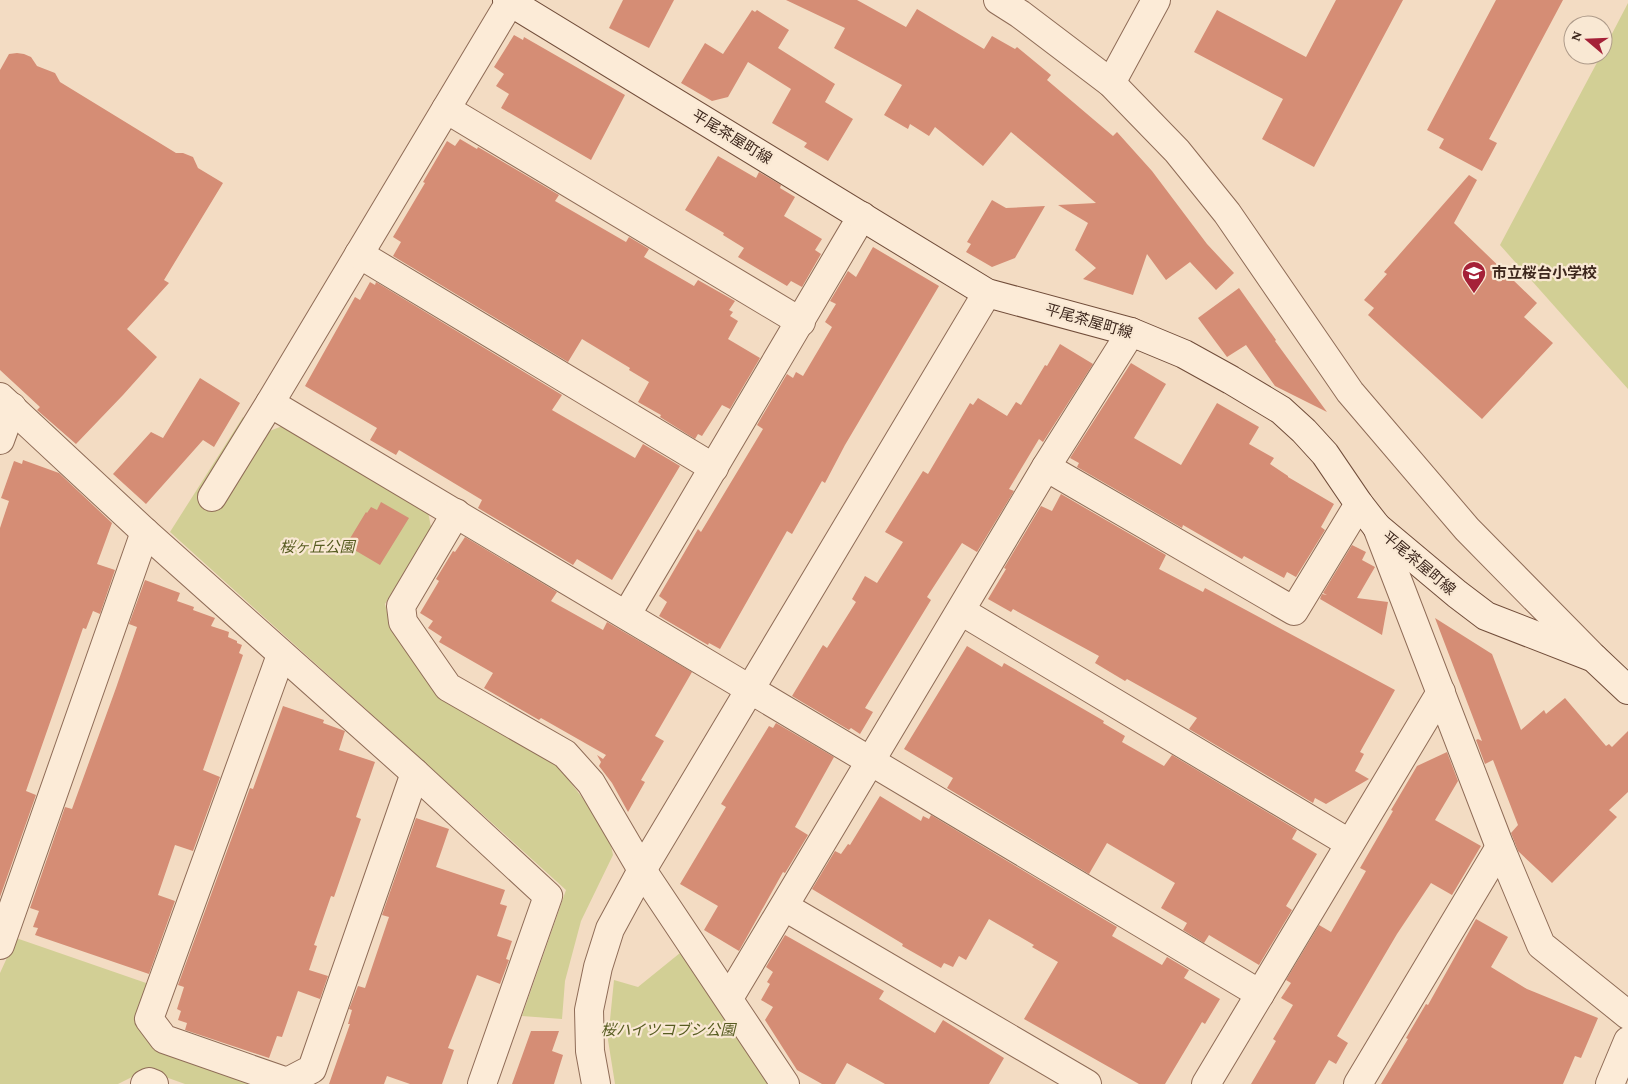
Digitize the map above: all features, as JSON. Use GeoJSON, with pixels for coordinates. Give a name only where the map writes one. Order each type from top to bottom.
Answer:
{"type":"FeatureCollection","features":[{"type":"Feature","properties":{"kind":"street"},"geometry":{"type":"LineString","coordinates":[[998,0],[1020,14],[1111,84],[1177,151],[1227,213],[1350,392],[1467,529],[1594,658]]}},
{"type":"Feature","properties":{"kind":"street"},"geometry":{"type":"LineString","coordinates":[[1111,84],[1156,0]]}},
{"type":"Feature","properties":{"kind":"street"},"geometry":{"type":"LineString","coordinates":[[212,497],[446,110],[508,1]]}},
{"type":"Feature","properties":{"kind":"street","name":"平尾茶屋町線"},"geometry":{"type":"LineString","coordinates":[[508,1],[987,293],[1131,332],[1184,354],[1281,410],[1325,454],[1377,527],[1457,594],[1486,616],[1594,658],[1628,690]]}},
{"type":"Feature","properties":{"kind":"street"},"geometry":{"type":"LineString","coordinates":[[446,110],[801,322]]}},
{"type":"Feature","properties":{"kind":"street"},"geometry":{"type":"LineString","coordinates":[[627,614],[862,216]]}},
{"type":"Feature","properties":{"kind":"street"},"geometry":{"type":"LineString","coordinates":[[359,254],[714,468]]}},
{"type":"Feature","properties":{"kind":"street"},"geometry":{"type":"LineString","coordinates":[[596,1084],[590,1051],[590,1010],[598,967],[610,929],[642,870],[749,689],[987,293]]}},
{"type":"Feature","properties":{"kind":"street"},"geometry":{"type":"LineString","coordinates":[[729,998],[1046,467],[1131,332]]}},
{"type":"Feature","properties":{"kind":"street"},"geometry":{"type":"LineString","coordinates":[[0,440],[6,402]]}},
{"type":"Feature","properties":{"kind":"street"},"geometry":{"type":"LineString","coordinates":[[6,402],[145,532],[415,773],[548,896],[482,1084]]}},
{"type":"Feature","properties":{"kind":"street"},"geometry":{"type":"LineString","coordinates":[[270,403],[627,614],[870,762],[1260,994]]}},
{"type":"Feature","properties":{"kind":"street"},"geometry":{"type":"LineString","coordinates":[[1046,467],[1294,611],[1359,504]]}},
{"type":"Feature","properties":{"kind":"street"},"geometry":{"type":"LineString","coordinates":[[456,513],[401,606],[403,622],[448,688],[565,754],[591,782],[642,870],[785,1084]]}},
{"type":"Feature","properties":{"kind":"street"},"geometry":{"type":"LineString","coordinates":[[1377,527],[1500,847],[1541,945],[1628,1014]]}},
{"type":"Feature","properties":{"kind":"street"},"geometry":{"type":"LineString","coordinates":[[0,945],[145,532]]}},
{"type":"Feature","properties":{"kind":"street"},"geometry":{"type":"LineString","coordinates":[[961,611],[1349,843]]}},
{"type":"Feature","properties":{"kind":"street"},"geometry":{"type":"LineString","coordinates":[[281,655],[149,1019],[164,1039],[287,1082],[312,1069],[415,773]]}},
{"type":"Feature","properties":{"kind":"street"},"geometry":{"type":"LineString","coordinates":[[1206,1084],[1441,692]]}},
{"type":"Feature","properties":{"kind":"street"},"geometry":{"type":"LineString","coordinates":[[1358,1084],[1500,847]]}},
{"type":"Feature","properties":{"kind":"street"},"geometry":{"type":"LineString","coordinates":[[785,907],[1087,1084]]}},
{"type":"Feature","properties":{"kind":"street"},"geometry":{"type":"LineString","coordinates":[[1610,1084],[1628,1041]]}},
{"type":"Feature","properties":{"kind":"street"},"geometry":{"type":"LineString","coordinates":[[145,1084],[149,1082],[154,1084]]}},
{"type":"Feature","properties":{"kind":"green space"},"geometry":{"type":"Polygon","coordinates":[[[1628,3],[1628,389],[1500,245],[1596,65],[1613,65],[1613,32],[1628,3]]]}},
{"type":"Feature","properties":{"kind":"green space","name":"桜ヶ丘公園"},"geometry":{"type":"Polygon","coordinates":[[[243,417],[267,432],[285,425],[428,512],[431,527],[385,604],[391,628],[557,765],[608,831],[613,855],[581,921],[565,981],[562,1019],[522,1016],[566,890],[170,532],[243,417]]]}},
{"type":"Feature","properties":{"kind":"green space"},"geometry":{"type":"Polygon","coordinates":[[[16,938],[149,984],[138,1020],[152,1047],[260,1084],[185,1084],[146,1070],[118,1084],[0,1084],[0,973],[16,938]]]}},
{"type":"Feature","properties":{"kind":"green space","name":"桜ハイツコブシ公園"},"geometry":{"type":"Polygon","coordinates":[[[680,953],[768,1084],[615,1084],[608,1040],[614,980],[638,987],[680,953]]]}},
{"type":"Feature","properties":{"kind":"building"},"geometry":{"type":"Polygon","coordinates":[[[623,0],[674,0],[649,48],[609,28],[623,0]]]}},
{"type":"Feature","properties":{"kind":"building"},"geometry":{"type":"Polygon","coordinates":[[[786,0],[857,0],[906,27],[917,9],[984,49],[992,36],[1015,49],[1017,47],[1051,75],[1047,80],[1113,136],[1117,132],[1152,171],[1207,244],[1234,273],[1216,290],[1190,262],[1166,280],[1147,254],[1133,295],[1083,279],[1096,268],[1075,250],[1088,223],[1058,205],[1096,203],[1011,132],[983,166],[935,127],[929,136],[910,124],[908,129],[884,115],[902,85],[834,48],[845,28],[786,0]]]}},
{"type":"Feature","properties":{"kind":"building"},"geometry":{"type":"Polygon","coordinates":[[[1336,0],[1403,0],[1314,167],[1262,139],[1283,99],[1194,52],[1217,10],[1306,57],[1336,0]]]}},
{"type":"Feature","properties":{"kind":"building"},"geometry":{"type":"Polygon","coordinates":[[[1496,0],[1563,0],[1489,139],[1497,143],[1482,171],[1439,148],[1444,139],[1427,130],[1496,0]]]}},
{"type":"Feature","properties":{"kind":"building"},"geometry":{"type":"Polygon","coordinates":[[[752,10],[755,12],[757,10],[789,30],[778,48],[835,84],[825,102],[853,119],[828,161],[804,147],[807,143],[772,123],[791,89],[748,62],[728,97],[712,101],[681,83],[705,43],[723,54],[752,10]]]}},
{"type":"Feature","properties":{"kind":"building"},"geometry":{"type":"Polygon","coordinates":[[[514,35],[523,40],[524,37],[625,95],[591,160],[501,108],[509,94],[496,86],[504,74],[494,67],[514,35]]]}},
{"type":"Feature","properties":{"kind":"building"},"geometry":{"type":"Polygon","coordinates":[[[17,53],[31,57],[37,66],[55,73],[60,82],[176,153],[183,153],[193,157],[198,168],[223,183],[164,280],[169,283],[127,329],[157,357],[76,444],[37,410],[40,407],[0,370],[0,70],[9,54],[17,53]]]}},
{"type":"Feature","properties":{"kind":"building"},"geometry":{"type":"Polygon","coordinates":[[[460,139],[477,149],[478,147],[559,195],[555,201],[626,242],[629,237],[649,249],[644,257],[694,286],[698,280],[735,301],[729,310],[733,312],[730,316],[738,321],[728,339],[760,358],[730,409],[722,405],[702,436],[698,434],[695,439],[660,417],[661,415],[638,402],[649,382],[629,370],[630,368],[582,339],[568,362],[393,256],[401,242],[393,237],[425,183],[423,182],[447,141],[455,146],[460,139]]]}},
{"type":"Feature","properties":{"kind":"building"},"geometry":{"type":"Polygon","coordinates":[[[718,156],[756,178],[759,172],[781,185],[780,188],[795,197],[784,216],[822,239],[815,250],[821,254],[802,287],[791,281],[787,286],[738,257],[744,248],[723,235],[724,233],[685,210],[718,156]]]}},
{"type":"Feature","properties":{"kind":"building"},"geometry":{"type":"Polygon","coordinates":[[[1469,175],[1477,180],[1454,223],[1537,303],[1524,317],[1553,343],[1482,419],[1368,315],[1374,308],[1364,300],[1387,274],[1384,272],[1469,175]]]}},
{"type":"Feature","properties":{"kind":"building"},"geometry":{"type":"Polygon","coordinates":[[[992,200],[1006,208],[1045,206],[1015,258],[992,267],[966,252],[971,244],[967,242],[992,200]]]}},
{"type":"Feature","properties":{"kind":"building"},"geometry":{"type":"Polygon","coordinates":[[[873,247],[939,286],[845,445],[825,483],[822,481],[792,534],[787,531],[720,649],[709,643],[708,645],[659,616],[667,602],[659,596],[698,529],[701,532],[763,429],[757,425],[787,374],[793,378],[796,372],[803,376],[832,327],[825,322],[836,304],[830,301],[848,271],[856,277],[873,247]]]}},
{"type":"Feature","properties":{"kind":"building"},"geometry":{"type":"Polygon","coordinates":[[[370,282],[375,285],[376,282],[562,395],[552,410],[635,458],[643,444],[680,466],[612,580],[577,559],[573,565],[478,508],[482,500],[399,450],[396,455],[370,440],[377,428],[305,386],[355,297],[360,300],[370,282]]]}},
{"type":"Feature","properties":{"kind":"building"},"geometry":{"type":"Polygon","coordinates":[[[1239,288],[1327,412],[1275,386],[1246,345],[1227,357],[1198,318],[1239,288]]]}},
{"type":"Feature","properties":{"kind":"building"},"geometry":{"type":"Polygon","coordinates":[[[1060,344],[1093,364],[1043,442],[1039,439],[1009,489],[1014,491],[977,552],[962,543],[927,597],[931,600],[865,708],[873,712],[860,734],[851,728],[849,730],[792,696],[823,645],[827,648],[856,602],[852,599],[865,576],[877,583],[903,542],[885,532],[923,471],[928,474],[970,403],[973,405],[978,398],[1007,416],[1016,402],[1021,405],[1060,344]]]}},
{"type":"Feature","properties":{"kind":"building"},"geometry":{"type":"Polygon","coordinates":[[[1131,363],[1166,384],[1134,438],[1181,465],[1217,403],[1259,427],[1249,444],[1274,458],[1270,464],[1334,504],[1321,527],[1325,530],[1296,577],[1287,572],[1284,578],[1244,556],[1242,559],[1183,525],[1182,528],[1077,467],[1079,463],[1070,458],[1131,363]]]}},
{"type":"Feature","properties":{"kind":"building"},"geometry":{"type":"Polygon","coordinates":[[[200,378],[240,403],[214,447],[203,440],[146,504],[113,474],[151,432],[163,438],[200,378]]]}},
{"type":"Feature","properties":{"kind":"building"},"geometry":{"type":"Polygon","coordinates":[[[23,460],[59,473],[112,523],[97,564],[115,570],[100,614],[93,611],[86,629],[83,628],[26,791],[36,795],[0,897],[0,528],[9,501],[1,498],[14,461],[22,464],[23,460]]]}},
{"type":"Feature","properties":{"kind":"building"},"geometry":{"type":"Polygon","coordinates":[[[1061,494],[1166,555],[1159,569],[1203,592],[1205,588],[1395,690],[1360,752],[1364,754],[1355,771],[1369,779],[1326,804],[1315,798],[1313,803],[1189,729],[1197,718],[1127,679],[1125,681],[1095,663],[1099,656],[1013,609],[1011,612],[988,599],[1041,506],[1052,511],[1061,494]]]}},
{"type":"Feature","properties":{"kind":"building"},"geometry":{"type":"Polygon","coordinates":[[[381,502],[409,518],[380,565],[346,545],[366,512],[371,507],[377,510],[381,502]]]}},
{"type":"Feature","properties":{"kind":"building"},"geometry":{"type":"Polygon","coordinates":[[[465,537],[557,592],[551,601],[603,630],[607,622],[692,672],[655,736],[664,741],[641,780],[645,782],[628,812],[612,783],[599,766],[601,762],[597,755],[603,759],[606,755],[541,718],[539,720],[484,688],[493,673],[439,642],[442,637],[428,628],[433,621],[420,613],[439,581],[436,579],[453,551],[455,552],[465,537]]]}},
{"type":"Feature","properties":{"kind":"building"},"geometry":{"type":"Polygon","coordinates":[[[1352,545],[1366,552],[1362,560],[1375,567],[1357,598],[1388,602],[1382,635],[1320,599],[1322,594],[1327,595],[1323,593],[1352,545]]]}},
{"type":"Feature","properties":{"kind":"building"},"geometry":{"type":"Polygon","coordinates":[[[145,580],[180,593],[177,601],[194,607],[193,610],[215,618],[211,626],[229,632],[228,637],[242,645],[239,653],[243,655],[203,770],[220,777],[193,851],[175,845],[158,895],[175,901],[149,974],[35,935],[38,928],[33,927],[39,911],[30,908],[65,807],[72,809],[116,688],[137,627],[129,624],[145,580]]]}},
{"type":"Feature","properties":{"kind":"building"},"geometry":{"type":"Polygon","coordinates":[[[1435,618],[1492,654],[1521,730],[1544,710],[1546,714],[1565,698],[1606,746],[1609,744],[1612,747],[1628,731],[1628,792],[1609,810],[1617,817],[1552,883],[1518,851],[1511,833],[1518,825],[1493,760],[1485,764],[1476,740],[1482,741],[1435,618]]]}},
{"type":"Feature","properties":{"kind":"building"},"geometry":{"type":"Polygon","coordinates":[[[967,646],[1002,667],[1004,663],[1104,721],[1103,723],[1125,736],[1122,742],[1164,766],[1172,755],[1297,830],[1292,839],[1317,854],[1286,906],[1292,910],[1259,965],[1209,935],[1204,943],[1183,930],[1187,923],[1161,908],[1175,883],[1107,843],[1089,874],[947,788],[953,778],[904,749],[967,646]]]}},
{"type":"Feature","properties":{"kind":"building"},"geometry":{"type":"Polygon","coordinates":[[[283,706],[324,720],[323,723],[345,731],[339,750],[375,762],[356,817],[361,819],[334,897],[331,896],[314,945],[317,946],[309,970],[328,976],[320,999],[298,991],[282,1037],[277,1036],[269,1058],[185,1030],[187,1023],[178,1020],[181,1011],[177,1009],[184,987],[178,985],[250,788],[253,789],[283,706]]]}},
{"type":"Feature","properties":{"kind":"building"},"geometry":{"type":"Polygon","coordinates":[[[776,723],[834,757],[795,827],[808,835],[785,873],[783,872],[739,951],[704,930],[718,906],[680,884],[726,807],[721,804],[769,726],[773,728],[776,723]]]}},
{"type":"Feature","properties":{"kind":"building"},"geometry":{"type":"Polygon","coordinates":[[[1447,752],[1458,781],[1435,820],[1481,846],[1452,895],[1431,883],[1397,934],[1337,1036],[1348,1043],[1336,1064],[1329,1060],[1315,1084],[1251,1084],[1276,1041],[1273,1039],[1293,1005],[1281,998],[1291,983],[1286,980],[1319,925],[1331,932],[1366,871],[1360,868],[1417,766],[1447,752]]]}},
{"type":"Feature","properties":{"kind":"building"},"geometry":{"type":"Polygon","coordinates":[[[880,796],[921,821],[923,816],[929,819],[931,815],[1117,927],[1112,936],[1162,965],[1167,957],[1189,970],[1184,978],[1220,999],[1205,1024],[1202,1022],[1165,1084],[1139,1084],[1024,1019],[1058,962],[1032,947],[1034,945],[989,919],[966,960],[959,956],[953,967],[944,963],[941,968],[902,946],[903,944],[812,889],[835,851],[841,854],[848,844],[850,845],[880,796]]]}},
{"type":"Feature","properties":{"kind":"building"},"geometry":{"type":"Polygon","coordinates":[[[416,818],[449,829],[436,867],[505,890],[500,904],[507,906],[497,936],[512,941],[506,959],[509,960],[500,984],[477,975],[448,1048],[454,1050],[442,1084],[410,1084],[387,1076],[384,1084],[329,1084],[350,1024],[348,1024],[352,1010],[349,1009],[358,986],[365,988],[389,917],[382,915],[416,818]]]}},
{"type":"Feature","properties":{"kind":"building"},"geometry":{"type":"Polygon","coordinates":[[[1476,919],[1508,937],[1491,967],[1527,989],[1598,1018],[1581,1058],[1575,1056],[1563,1084],[1381,1084],[1426,1004],[1428,1005],[1476,919]]]}},
{"type":"Feature","properties":{"kind":"building"},"geometry":{"type":"Polygon","coordinates":[[[785,935],[884,991],[879,999],[935,1033],[943,1020],[1004,1058],[989,1084],[885,1084],[847,1063],[835,1084],[822,1084],[797,1070],[765,1020],[773,1007],[761,1000],[770,984],[767,982],[773,972],[766,967],[785,935]]]}},
{"type":"Feature","properties":{"kind":"building"},"geometry":{"type":"Polygon","coordinates":[[[531,1031],[559,1031],[552,1051],[563,1055],[554,1084],[512,1084],[531,1031]]]}},
{"type":"Feature","properties":{"kind":"place","name":"市立桜台小学校"},"geometry":{"type":"Point","coordinates":[1474,294]}}]}
